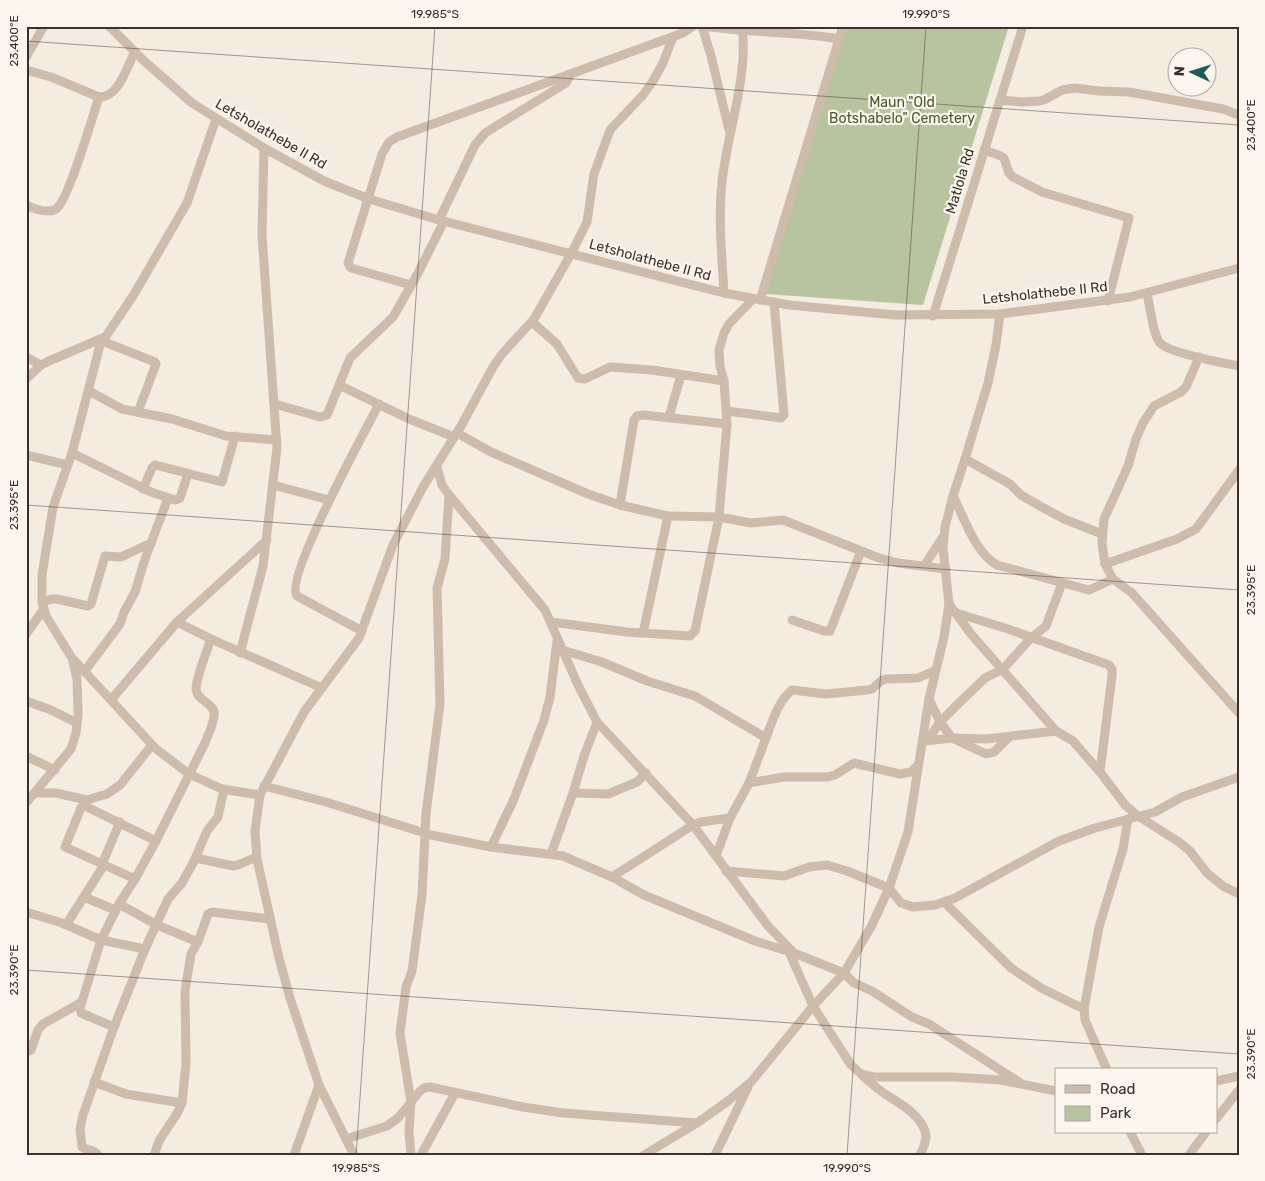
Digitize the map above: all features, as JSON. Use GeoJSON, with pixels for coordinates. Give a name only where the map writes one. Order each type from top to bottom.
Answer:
{"type":"FeatureCollection","features":[{"type":"Feature","properties":{"kind":"street"},"geometry":{"type":"LineString","coordinates":[[26,57],[44,26]]}},
{"type":"Feature","properties":{"kind":"street","name":"Letsholathebe II Rd"},"geometry":{"type":"LineString","coordinates":[[109,26],[170,85],[216,118],[309,174],[369,199],[441,221],[724,293],[774,302],[856,312],[933,316],[1000,314],[1108,301],[1147,294],[1239,268]]}},
{"type":"Feature","properties":{"kind":"street"},"geometry":{"type":"LineString","coordinates":[[411,285],[358,270],[349,265],[348,261],[382,154],[388,142],[393,138],[673,37],[693,26]]}},
{"type":"Feature","properties":{"kind":"street"},"geometry":{"type":"LineString","coordinates":[[731,136],[703,26],[806,34],[840,39]]}},
{"type":"Feature","properties":{"kind":"street"},"geometry":{"type":"LineString","coordinates":[[551,622],[643,633],[690,636],[695,631],[719,517],[727,424],[724,381],[719,358],[721,341],[729,324],[757,299],[843,26]]}},
{"type":"Feature","properties":{"kind":"street","name":"Matlola Rd"},"geometry":{"type":"LineString","coordinates":[[933,316],[1023,26]]}},
{"type":"Feature","properties":{"kind":"street"},"geometry":{"type":"LineString","coordinates":[[724,293],[721,248],[721,194],[741,71],[742,29]]}},
{"type":"Feature","properties":{"kind":"street"},"geometry":{"type":"LineString","coordinates":[[354,1155],[319,1085],[290,998],[269,918],[256,857],[255,831],[260,795],[302,716],[359,638],[393,545],[423,487],[437,467],[498,360],[532,322],[571,254],[588,218],[594,174],[610,130],[653,81],[663,63],[673,37]]}},
{"type":"Feature","properties":{"kind":"street"},"geometry":{"type":"LineString","coordinates":[[26,70],[52,77],[99,97],[108,96],[115,90],[134,52]]}},
{"type":"Feature","properties":{"kind":"street"},"geometry":{"type":"LineString","coordinates":[[275,404],[322,418],[327,415],[350,358],[393,317],[411,285],[475,145],[485,133],[566,83],[571,74]]}},
{"type":"Feature","properties":{"kind":"street"},"geometry":{"type":"LineString","coordinates":[[1000,100],[1022,102],[1040,100],[1067,88],[1118,91],[1213,107],[1239,115]]}},
{"type":"Feature","properties":{"kind":"street"},"geometry":{"type":"LineString","coordinates":[[26,205],[52,211],[58,209],[70,182],[99,97]]}},
{"type":"Feature","properties":{"kind":"street"},"geometry":{"type":"LineString","coordinates":[[216,118],[187,203],[133,296],[104,339],[72,453],[52,514],[42,575],[43,606],[50,624],[72,658],[152,745],[189,774],[224,789],[260,795]]}},
{"type":"Feature","properties":{"kind":"street"},"geometry":{"type":"LineString","coordinates":[[240,652],[262,575],[277,440],[262,235],[264,148]]}},
{"type":"Feature","properties":{"kind":"street"},"geometry":{"type":"LineString","coordinates":[[984,150],[1004,158],[1009,173],[1013,177],[1042,192],[1130,218],[1108,301]]}},
{"type":"Feature","properties":{"kind":"street"},"geometry":{"type":"LineString","coordinates":[[1147,294],[1156,334],[1160,343],[1168,348],[1239,366]]}},
{"type":"Feature","properties":{"kind":"street"},"geometry":{"type":"LineString","coordinates":[[727,411],[781,418],[784,415],[774,302]]}},
{"type":"Feature","properties":{"kind":"street"},"geometry":{"type":"LineString","coordinates":[[644,1155],[728,1101],[751,1082],[813,1006],[844,973],[872,925],[889,888],[908,832],[918,765],[925,741],[934,671],[944,637],[949,604],[943,548],[944,534],[953,496],[988,382],[1000,314]]}},
{"type":"Feature","properties":{"kind":"street"},"geometry":{"type":"LineString","coordinates":[[532,322],[557,344],[578,378],[589,378],[610,367],[652,370],[724,381]]}},
{"type":"Feature","properties":{"kind":"street"},"geometry":{"type":"LineString","coordinates":[[26,380],[41,366],[104,339],[156,364],[138,412]]}},
{"type":"Feature","properties":{"kind":"street"},"geometry":{"type":"LineString","coordinates":[[26,356],[41,366]]}},
{"type":"Feature","properties":{"kind":"street"},"geometry":{"type":"LineString","coordinates":[[1199,357],[1186,387],[1181,392],[1154,406],[1143,423],[1128,466],[1104,519],[1102,534],[1106,564],[1114,579],[1132,593],[1239,713]]}},
{"type":"Feature","properties":{"kind":"street"},"geometry":{"type":"LineString","coordinates":[[669,417],[681,375]]}},
{"type":"Feature","properties":{"kind":"street"},"geometry":{"type":"LineString","coordinates":[[339,385],[564,484],[620,505],[668,516],[719,517],[751,523],[783,520],[861,551],[898,563],[946,568]]}},
{"type":"Feature","properties":{"kind":"street"},"geometry":{"type":"LineString","coordinates":[[89,391],[122,409],[172,419],[200,429],[235,436],[277,440]]}},
{"type":"Feature","properties":{"kind":"street"},"geometry":{"type":"LineString","coordinates":[[362,631],[296,596],[294,593],[301,567],[329,500],[379,404]]}},
{"type":"Feature","properties":{"kind":"street"},"geometry":{"type":"LineString","coordinates":[[620,505],[634,418],[642,415],[727,424]]}},
{"type":"Feature","properties":{"kind":"street"},"geometry":{"type":"LineString","coordinates":[[144,489],[155,465],[220,482],[223,481],[235,436]]}},
{"type":"Feature","properties":{"kind":"street"},"geometry":{"type":"LineString","coordinates":[[72,453],[144,489],[175,500],[180,498],[188,474]]}},
{"type":"Feature","properties":{"kind":"street"},"geometry":{"type":"LineString","coordinates":[[26,455],[68,465]]}},
{"type":"Feature","properties":{"kind":"street"},"geometry":{"type":"LineString","coordinates":[[965,459],[1010,484],[1021,495],[1040,506],[1064,519],[1102,534]]}},
{"type":"Feature","properties":{"kind":"street"},"geometry":{"type":"LineString","coordinates":[[437,467],[442,485],[448,496],[538,599],[551,622],[557,640],[597,722],[693,824],[768,926],[792,953],[813,1006],[851,1065],[884,1094],[907,1108],[916,1118],[926,1137],[920,1155]]}},
{"type":"Feature","properties":{"kind":"street"},"geometry":{"type":"LineString","coordinates":[[1106,564],[1168,542],[1196,529],[1239,470]]}},
{"type":"Feature","properties":{"kind":"street"},"geometry":{"type":"LineString","coordinates":[[273,485],[329,500]]}},
{"type":"Feature","properties":{"kind":"street"},"geometry":{"type":"LineString","coordinates":[[411,1155],[409,1132],[411,1102],[400,1033],[406,987],[412,971],[422,894],[430,778],[440,704],[436,599],[445,560],[448,496]]}},
{"type":"Feature","properties":{"kind":"street"},"geometry":{"type":"LineString","coordinates":[[953,496],[978,546],[992,562],[1089,590],[1114,579]]}},
{"type":"Feature","properties":{"kind":"street"},"geometry":{"type":"LineString","coordinates":[[84,672],[120,624],[138,584],[168,498]]}},
{"type":"Feature","properties":{"kind":"street"},"geometry":{"type":"LineString","coordinates":[[643,633],[668,516]]}},
{"type":"Feature","properties":{"kind":"street"},"geometry":{"type":"LineString","coordinates":[[924,566],[944,534]]}},
{"type":"Feature","properties":{"kind":"street"},"geometry":{"type":"LineString","coordinates":[[111,700],[177,622],[267,540]]}},
{"type":"Feature","properties":{"kind":"street"},"geometry":{"type":"LineString","coordinates":[[26,634],[43,606],[52,599],[88,606],[91,604],[105,556],[121,557],[151,543]]}},
{"type":"Feature","properties":{"kind":"street"},"geometry":{"type":"LineString","coordinates":[[792,620],[824,631],[830,631],[861,551]]}},
{"type":"Feature","properties":{"kind":"street"},"geometry":{"type":"LineString","coordinates":[[925,741],[940,722],[985,678],[1002,670],[1031,638],[1046,626],[1062,583]]}},
{"type":"Feature","properties":{"kind":"street"},"geometry":{"type":"LineString","coordinates":[[949,604],[971,634],[1002,670],[1056,731],[1072,741],[1100,772],[1125,805],[1138,816],[1179,842],[1223,886],[1239,894]]}},
{"type":"Feature","properties":{"kind":"street"},"geometry":{"type":"LineString","coordinates":[[956,613],[1109,665],[1112,669],[1100,772]]}},
{"type":"Feature","properties":{"kind":"street"},"geometry":{"type":"LineString","coordinates":[[177,622],[211,640],[322,688]]}},
{"type":"Feature","properties":{"kind":"street"},"geometry":{"type":"LineString","coordinates":[[114,1027],[81,1013],[80,1008],[101,940],[117,907],[156,840],[205,743],[214,717],[213,708],[200,699],[196,688],[211,640]]}},
{"type":"Feature","properties":{"kind":"street"},"geometry":{"type":"LineString","coordinates":[[491,847],[514,799],[544,720],[550,697],[557,640]]}},
{"type":"Feature","properties":{"kind":"street"},"geometry":{"type":"LineString","coordinates":[[562,650],[602,662],[647,681],[695,696],[766,738]]}},
{"type":"Feature","properties":{"kind":"street"},"geometry":{"type":"LineString","coordinates":[[26,803],[55,770],[75,742],[77,679],[72,658]]}},
{"type":"Feature","properties":{"kind":"street"},"geometry":{"type":"LineString","coordinates":[[716,856],[730,818],[749,782],[777,711],[788,693],[792,690],[826,694],[867,690],[872,689],[886,679],[918,678],[934,671]]}},
{"type":"Feature","properties":{"kind":"street"},"geometry":{"type":"LineString","coordinates":[[929,699],[940,722],[952,738],[986,754],[994,752],[1009,737]]}},
{"type":"Feature","properties":{"kind":"street"},"geometry":{"type":"LineString","coordinates":[[26,701],[51,710],[77,724]]}},
{"type":"Feature","properties":{"kind":"street"},"geometry":{"type":"LineString","coordinates":[[551,854],[597,722]]}},
{"type":"Feature","properties":{"kind":"street"},"geometry":{"type":"LineString","coordinates":[[925,741],[952,738],[986,739],[1056,731]]}},
{"type":"Feature","properties":{"kind":"street"},"geometry":{"type":"LineString","coordinates":[[135,879],[65,847],[85,803],[107,794],[120,785],[152,745]]}},
{"type":"Feature","properties":{"kind":"street"},"geometry":{"type":"LineString","coordinates":[[26,756],[55,770]]}},
{"type":"Feature","properties":{"kind":"street"},"geometry":{"type":"LineString","coordinates":[[749,782],[784,778],[827,777],[835,775],[854,763],[900,774],[910,772],[918,765]]}},
{"type":"Feature","properties":{"kind":"street"},"geometry":{"type":"LineString","coordinates":[[573,793],[608,794],[637,782],[646,773]]}},
{"type":"Feature","properties":{"kind":"street"},"geometry":{"type":"LineString","coordinates":[[726,871],[784,876],[809,867],[827,865],[889,888],[902,903],[913,907],[935,905],[955,898],[1059,841],[1154,812],[1182,797],[1239,778]]}},
{"type":"Feature","properties":{"kind":"street"},"geometry":{"type":"LineString","coordinates":[[264,786],[333,804],[425,833],[491,847],[563,856],[612,877],[644,895],[755,940],[844,973],[854,983],[872,991],[912,1017],[929,1024],[1022,1084]]}},
{"type":"Feature","properties":{"kind":"street"},"geometry":{"type":"LineString","coordinates":[[98,1155],[94,1151],[82,1148],[80,1129],[94,1082],[145,949],[168,899],[182,883],[196,858],[207,831],[218,817],[224,789]]}},
{"type":"Feature","properties":{"kind":"street"},"geometry":{"type":"LineString","coordinates":[[34,793],[56,794],[85,803],[156,840]]}},
{"type":"Feature","properties":{"kind":"street"},"geometry":{"type":"LineString","coordinates":[[612,877],[693,824],[730,818]]}},
{"type":"Feature","properties":{"kind":"street"},"geometry":{"type":"LineString","coordinates":[[1106,1068],[1085,1020],[1084,1010],[1100,927],[1123,849],[1128,819]]}},
{"type":"Feature","properties":{"kind":"street"},"geometry":{"type":"LineString","coordinates":[[66,925],[103,864],[120,822]]}},
{"type":"Feature","properties":{"kind":"street"},"geometry":{"type":"LineString","coordinates":[[196,858],[233,866],[256,857]]}},
{"type":"Feature","properties":{"kind":"street"},"geometry":{"type":"LineString","coordinates":[[84,897],[117,907],[198,942]]}},
{"type":"Feature","properties":{"kind":"street"},"geometry":{"type":"LineString","coordinates":[[944,902],[1011,968],[1042,989],[1084,1010]]}},
{"type":"Feature","properties":{"kind":"street"},"geometry":{"type":"LineString","coordinates":[[26,912],[66,925],[101,940],[145,949]]}},
{"type":"Feature","properties":{"kind":"street"},"geometry":{"type":"LineString","coordinates":[[154,1155],[159,1141],[182,1103],[186,1062],[186,991],[191,954],[210,912],[269,918]]}},
{"type":"Feature","properties":{"kind":"street"},"geometry":{"type":"LineString","coordinates":[[26,1052],[31,1050],[38,1030],[44,1024],[82,1002]]}},
{"type":"Feature","properties":{"kind":"street"},"geometry":{"type":"LineString","coordinates":[[861,1074],[874,1077],[970,1077],[1000,1080],[1055,1091]]}},
{"type":"Feature","properties":{"kind":"street"},"geometry":{"type":"LineString","coordinates":[[1218,1081],[1239,1076]]}},
{"type":"Feature","properties":{"kind":"street"},"geometry":{"type":"LineString","coordinates":[[94,1082],[126,1094],[182,1103]]}},
{"type":"Feature","properties":{"kind":"street"},"geometry":{"type":"LineString","coordinates":[[715,1155],[751,1082]]}},
{"type":"Feature","properties":{"kind":"street"},"geometry":{"type":"LineString","coordinates":[[294,1155],[319,1085]]}},
{"type":"Feature","properties":{"kind":"street"},"geometry":{"type":"LineString","coordinates":[[346,1138],[387,1126],[398,1118],[424,1088],[430,1087],[522,1107],[563,1113],[697,1122]]}},
{"type":"Feature","properties":{"kind":"street"},"geometry":{"type":"LineString","coordinates":[[1218,1116],[1239,1090]]}},
{"type":"Feature","properties":{"kind":"street"},"geometry":{"type":"LineString","coordinates":[[421,1155],[455,1093]]}},
{"type":"Feature","properties":{"kind":"street"},"geometry":{"type":"LineString","coordinates":[[1131,1134],[1142,1155]]}},
{"type":"Feature","properties":{"kind":"street"},"geometry":{"type":"LineString","coordinates":[[1189,1155],[1205,1134]]}},
{"type":"Feature","properties":{"kind":"green space","name":"Maun \"Old Botshabelo\" Cemetery"},"geometry":{"type":"Polygon","coordinates":[[[845,26],[1009,26],[923,305],[766,294],[845,26]]]}}]}
